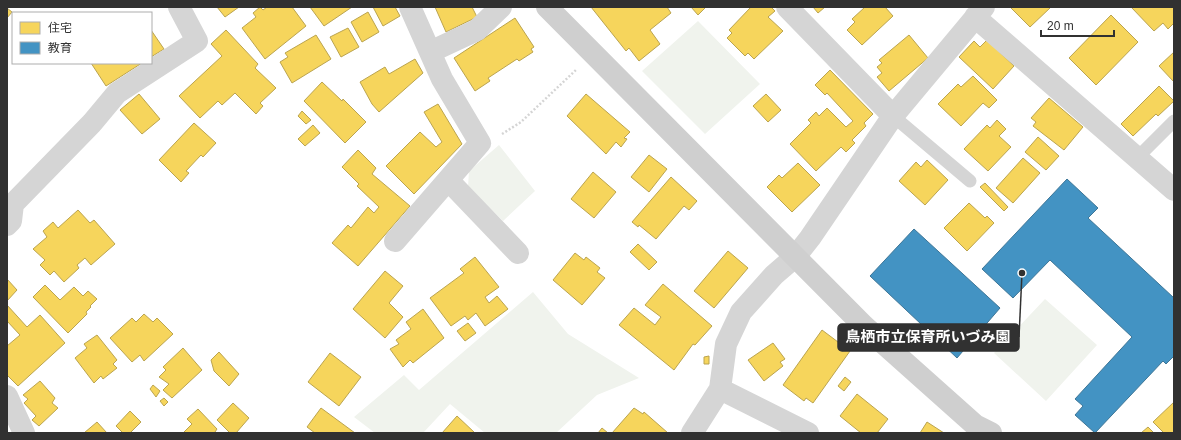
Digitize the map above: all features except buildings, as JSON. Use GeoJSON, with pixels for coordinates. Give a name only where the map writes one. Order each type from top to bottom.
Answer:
{"type":"FeatureCollection","features":[{"type":"Feature","properties":{"kind":"street"},"geometry":{"type":"LineString","coordinates":[[7,225],[11,221],[13,204],[92,123],[118,94],[196,41],[179,7]]}},
{"type":"Feature","properties":{"kind":"street"},"geometry":{"type":"LineString","coordinates":[[395,241],[480,142],[442,79],[410,7]]}},
{"type":"Feature","properties":{"kind":"street"},"geometry":{"type":"LineString","coordinates":[[430,52],[477,30],[501,7]]}},
{"type":"Feature","properties":{"kind":"street"},"geometry":{"type":"LineString","coordinates":[[546,7],[864,326],[975,425],[991,433]]}},
{"type":"Feature","properties":{"kind":"street"},"geometry":{"type":"LineString","coordinates":[[787,7],[893,116]]}},
{"type":"Feature","properties":{"kind":"street"},"geometry":{"type":"LineString","coordinates":[[692,433],[720,389],[726,344],[741,312],[774,275],[795,257],[810,238],[893,116],[980,12],[1137,158],[1174,190]]}},
{"type":"Feature","properties":{"kind":"street"},"geometry":{"type":"LineString","coordinates":[[448,180],[518,253]]}},
{"type":"Feature","properties":{"kind":"street"},"geometry":{"type":"LineString","coordinates":[[720,389],[808,433]]}},
{"type":"Feature","properties":{"kind":"street"},"geometry":{"type":"LineString","coordinates":[[7,396],[24,433]]}},
{"type":"Feature","properties":{"kind":"lane"},"geometry":{"type":"LineString","coordinates":[[893,116],[970,181]]}},
{"type":"Feature","properties":{"kind":"lane"},"geometry":{"type":"LineString","coordinates":[[1137,158],[1174,121]]}},
{"type":"Feature","properties":{"kind":"path"},"geometry":{"type":"LineString","coordinates":[[480,142],[502,134],[521,122],[577,69]]}},
{"type":"Feature","properties":{"kind":"shaded area"},"geometry":{"type":"Polygon","coordinates":[[[698,21],[760,84],[705,134],[642,71],[698,21]]]}},
{"type":"Feature","properties":{"kind":"shaded area"},"geometry":{"type":"Polygon","coordinates":[[[499,145],[535,191],[503,221],[468,187],[469,171],[499,145]]]}},
{"type":"Feature","properties":{"kind":"shaded area"},"geometry":{"type":"Polygon","coordinates":[[[533,292],[568,334],[639,378],[597,395],[556,433],[485,433],[450,404],[423,433],[375,433],[354,417],[404,375],[419,390],[533,292]]]}},
{"type":"Feature","properties":{"kind":"shaded area"},"geometry":{"type":"Polygon","coordinates":[[[1045,299],[1097,345],[1046,401],[994,353],[1045,299]]]}},
{"type":"Feature","properties":{"kind":"place","name":"鳥栖市立保育所いづみ園"},"geometry":{"type":"Point","coordinates":[1022,273]}}]}
